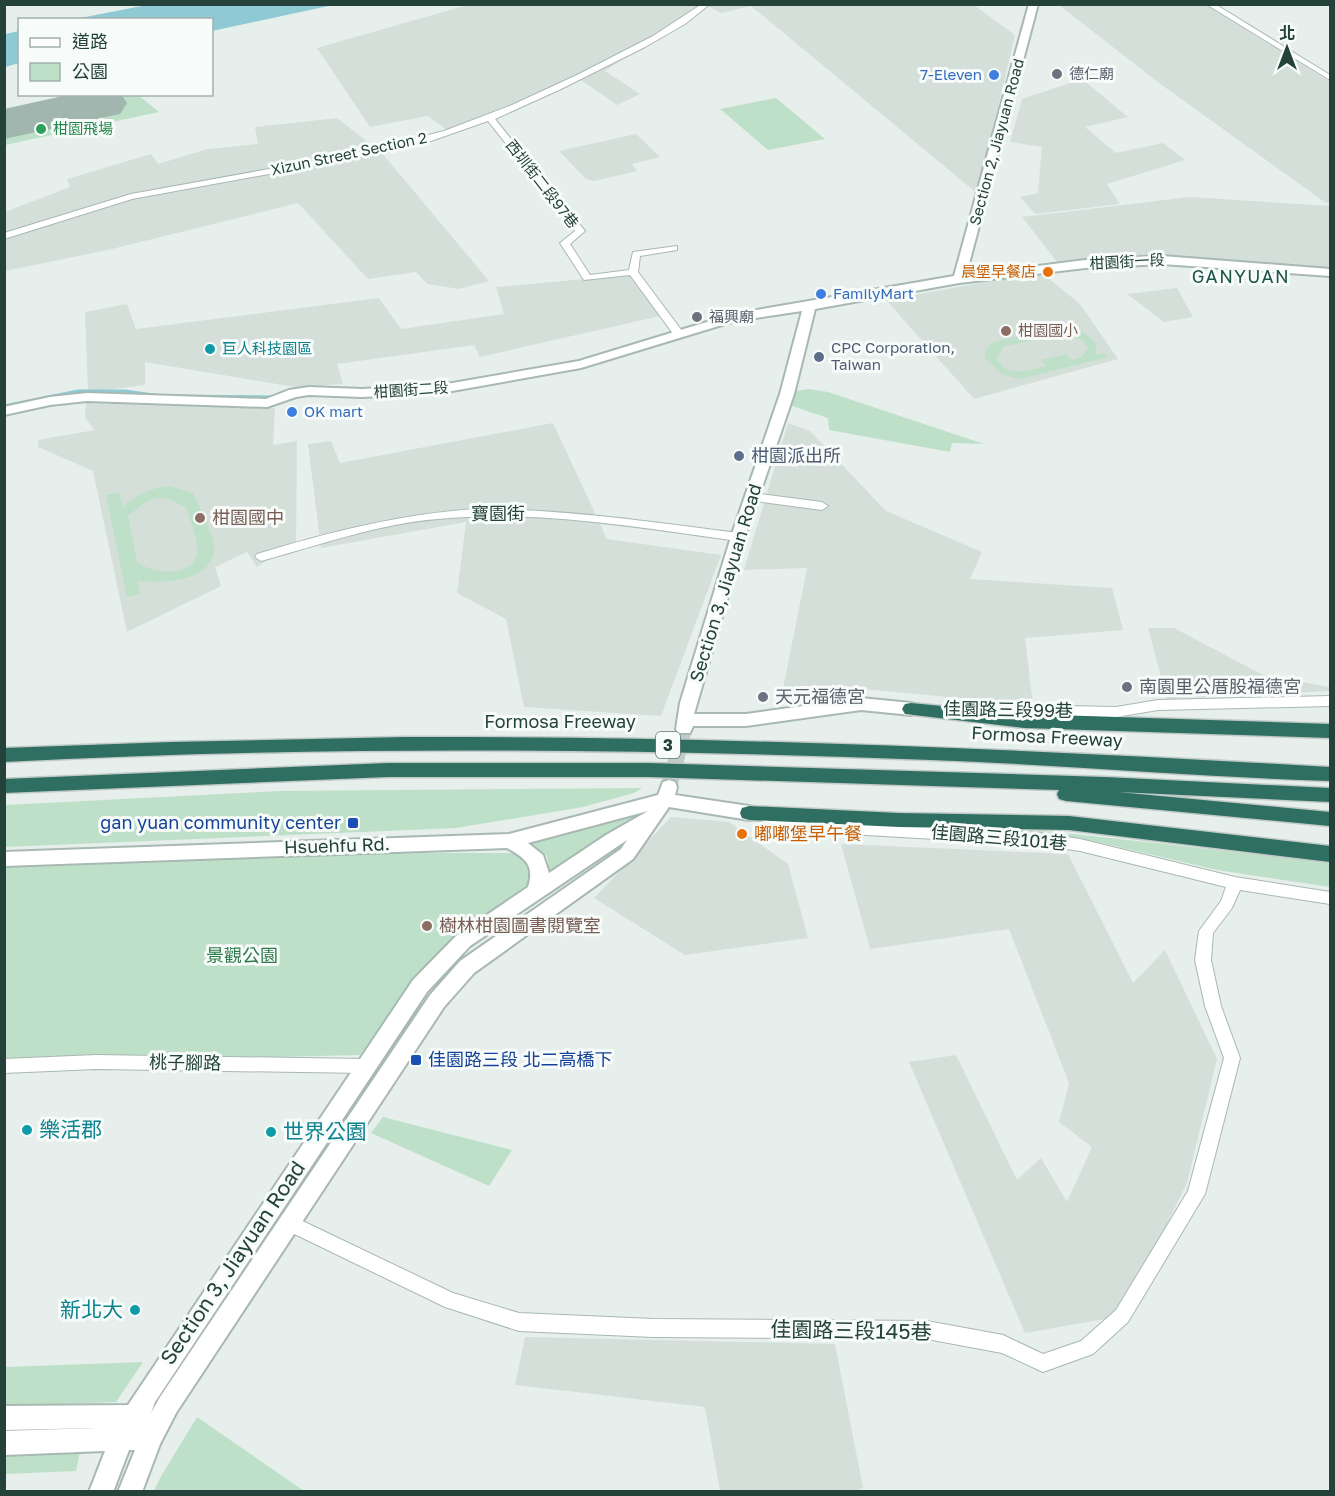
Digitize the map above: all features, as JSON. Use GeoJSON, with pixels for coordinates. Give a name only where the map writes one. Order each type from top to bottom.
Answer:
{"type":"FeatureCollection","features":[{"type":"Feature","properties":{"kind":"highway"},"geometry":{"type":"LineString","coordinates":[[911,709],[1024,721],[1330,731]]}},
{"type":"Feature","properties":{"kind":"highway","name":"Formosa Freeway"},"geometry":{"type":"LineString","coordinates":[[4,755],[396,743],[552,743],[1020,756],[1330,774]]}},
{"type":"Feature","properties":{"kind":"highway"},"geometry":{"type":"LineString","coordinates":[[1020,756],[1330,765]]}},
{"type":"Feature","properties":{"kind":"highway","name":"3"},"geometry":{"type":"LineString","coordinates":[[4,786],[388,770],[649,770],[1105,784],[1330,795]]}},
{"type":"Feature","properties":{"kind":"highway"},"geometry":{"type":"LineString","coordinates":[[861,777],[1134,799],[1330,819]]}},
{"type":"Feature","properties":{"kind":"highway"},"geometry":{"type":"LineString","coordinates":[[749,813],[899,820],[1069,823],[1330,854]]}},
{"type":"Feature","properties":{"kind":"street","name":"Xizun Street Section 2"},"geometry":{"type":"LineString","coordinates":[[4,236],[130,198],[362,154],[426,139],[489,117],[582,76],[649,42],[694,15],[707,4]]}},
{"type":"Feature","properties":{"kind":"street","name":"Section 2, Jiayuan Road"},"geometry":{"type":"LineString","coordinates":[[959,279],[1034,4]]}},
{"type":"Feature","properties":{"kind":"street"},"geometry":{"type":"LineString","coordinates":[[1209,4],[1330,78]]}},
{"type":"Feature","properties":{"kind":"street","name":"西圳街二段97巷"},"geometry":{"type":"LineString","coordinates":[[489,117],[580,231],[565,243],[587,278],[633,272]]}},
{"type":"Feature","properties":{"kind":"street"},"geometry":{"type":"LineString","coordinates":[[674,248],[636,254],[633,272],[678,333]]}},
{"type":"Feature","properties":{"kind":"street","name":"柑園街一段"},"geometry":{"type":"LineString","coordinates":[[959,279],[1085,264],[1162,260],[1330,273]]}},
{"type":"Feature","properties":{"kind":"street"},"geometry":{"type":"LineString","coordinates":[[810,306],[959,279]]}},
{"type":"Feature","properties":{"kind":"street","name":"柑園街二段"},"geometry":{"type":"LineString","coordinates":[[4,411],[50,401],[87,397],[267,403],[294,393],[309,391],[362,393],[441,389],[598,361],[678,333],[732,318],[810,306]]}},
{"type":"Feature","properties":{"kind":"street","name":"Section 3, Jiayuan Road"},"geometry":{"type":"LineString","coordinates":[[685,725],[688,703],[719,608],[738,537],[787,394],[805,318],[810,306]]}},
{"type":"Feature","properties":{"kind":"street"},"geometry":{"type":"LineString","coordinates":[[752,497],[822,506]]}},
{"type":"Feature","properties":{"kind":"street","name":"寶園街"},"geometry":{"type":"LineString","coordinates":[[261,556],[367,527],[438,515],[508,512],[556,515],[738,537]]}},
{"type":"Feature","properties":{"kind":"street","name":"佳園路三段99巷"},"geometry":{"type":"LineString","coordinates":[[685,725],[746,720],[861,704],[911,709],[1116,712],[1158,705],[1330,701]]}},
{"type":"Feature","properties":{"kind":"street","name":"Section 3, Jiayuan Road"},"geometry":{"type":"LineString","coordinates":[[101,1491],[134,1415],[420,986],[463,941],[612,840],[662,801]]}},
{"type":"Feature","properties":{"kind":"street","name":"Section 3, Jiayuan Road"},"geometry":{"type":"LineString","coordinates":[[130,1491],[168,1405],[437,1001],[467,967],[627,854],[662,801]]}},
{"type":"Feature","properties":{"kind":"street","name":"佳園路三段101巷"},"geometry":{"type":"LineString","coordinates":[[662,801],[749,813],[797,825],[1038,839],[1080,845],[1235,884],[1330,898]]}},
{"type":"Feature","properties":{"kind":"street","name":"Hsuehfu Rd."},"geometry":{"type":"LineString","coordinates":[[4,859],[509,841],[662,801]]}},
{"type":"Feature","properties":{"kind":"street"},"geometry":{"type":"LineString","coordinates":[[509,841],[532,853],[540,865],[542,876],[536,891]]}},
{"type":"Feature","properties":{"kind":"street","name":"佳園路三段145巷"},"geometry":{"type":"LineString","coordinates":[[290,1223],[451,1302],[519,1322],[653,1328],[927,1329],[1003,1344],[1043,1363],[1087,1348],[1122,1316],[1196,1194],[1232,1058],[1214,1006],[1203,960],[1206,932],[1227,904],[1235,884]]}},
{"type":"Feature","properties":{"kind":"street","name":"桃子腳路"},"geometry":{"type":"LineString","coordinates":[[4,1066],[96,1062],[365,1066]]}},
{"type":"Feature","properties":{"kind":"street"},"geometry":{"type":"LineString","coordinates":[[4,1418],[134,1415],[156,1429]]}},
{"type":"Feature","properties":{"kind":"street"},"geometry":{"type":"LineString","coordinates":[[4,1443],[122,1439],[156,1429]]}},
{"type":"Feature","properties":{"kind":"shaded area"},"geometry":{"type":"Polygon","coordinates":[[[471,4],[974,5],[1015,35],[978,194],[751,6],[721,13],[706,5],[605,71],[640,94],[617,105],[581,80],[451,133],[428,116],[370,127],[317,48],[471,4]]]}},
{"type":"Feature","properties":{"kind":"shaded area"},"geometry":{"type":"Polygon","coordinates":[[[1059,5],[1207,5],[1330,82],[1330,203],[1326,203],[1159,83],[1059,5]]]}},
{"type":"Feature","properties":{"kind":"shaded area"},"geometry":{"type":"Polygon","coordinates":[[[1082,79],[1128,117],[1085,127],[1116,153],[1163,143],[1185,160],[1107,184],[1120,204],[1035,214],[1020,197],[1038,193],[1042,147],[1010,142],[1022,99],[1082,79]]]}},
{"type":"Feature","properties":{"kind":"shaded area"},"geometry":{"type":"Polygon","coordinates":[[[337,118],[382,153],[489,281],[459,289],[427,284],[416,272],[368,279],[298,203],[108,250],[5,271],[5,212],[70,187],[67,179],[151,154],[158,164],[208,149],[258,144],[255,127],[337,118]]]}},
{"type":"Feature","properties":{"kind":"shaded area"},"geometry":{"type":"Polygon","coordinates":[[[636,134],[660,157],[632,164],[637,171],[594,181],[586,179],[559,151],[636,134]]]}},
{"type":"Feature","properties":{"kind":"shaded area"},"geometry":{"type":"Polygon","coordinates":[[[1190,197],[1330,206],[1330,269],[1172,257],[1058,263],[1022,217],[1190,197]]]}},
{"type":"Feature","properties":{"kind":"shaded area","name":"柑園國小"},"geometry":{"type":"Polygon","coordinates":[[[1041,272],[1080,304],[1118,359],[974,399],[886,300],[1041,272]]]}},
{"type":"Feature","properties":{"kind":"shaded area"},"geometry":{"type":"Polygon","coordinates":[[[629,275],[660,316],[480,357],[474,345],[337,364],[343,384],[295,387],[145,362],[145,385],[88,392],[85,312],[127,304],[136,329],[379,298],[401,329],[504,314],[496,287],[629,275]]]}},
{"type":"Feature","properties":{"kind":"shaded area"},"geometry":{"type":"Polygon","coordinates":[[[1177,288],[1193,317],[1164,322],[1127,294],[1177,288]]]}},
{"type":"Feature","properties":{"kind":"shaded area","name":"柑園國中"},"geometry":{"type":"Polygon","coordinates":[[[86,403],[275,408],[273,445],[297,441],[296,542],[257,567],[247,552],[215,567],[221,586],[127,632],[93,471],[38,447],[38,440],[95,430],[85,418],[86,403]]]}},
{"type":"Feature","properties":{"kind":"shaded area"},"geometry":{"type":"Polygon","coordinates":[[[553,423],[607,539],[721,555],[661,716],[524,707],[506,619],[457,593],[466,522],[321,548],[308,444],[331,441],[340,463],[553,423]]]}},
{"type":"Feature","properties":{"kind":"shaded area"},"geometry":{"type":"Polygon","coordinates":[[[788,423],[810,431],[886,511],[982,552],[970,579],[1112,588],[1123,630],[1025,638],[1033,705],[863,689],[783,688],[807,568],[744,570],[788,423]]]}},
{"type":"Feature","properties":{"kind":"shaded area"},"geometry":{"type":"Polygon","coordinates":[[[1148,628],[1174,628],[1263,675],[1330,687],[1330,691],[1167,699],[1148,628]]]}},
{"type":"Feature","properties":{"kind":"shaded area"},"geometry":{"type":"Polygon","coordinates":[[[671,817],[729,822],[788,864],[808,938],[685,955],[594,898],[671,817]]]}},
{"type":"Feature","properties":{"kind":"shaded area"},"geometry":{"type":"Polygon","coordinates":[[[841,844],[1068,854],[1133,983],[1165,950],[1217,1059],[1187,1183],[1122,1316],[1025,1333],[909,1062],[956,1055],[1017,1180],[1041,1158],[1067,1202],[1092,1147],[1059,1122],[1069,1083],[1009,929],[870,949],[841,844]]]}},
{"type":"Feature","properties":{"kind":"shaded area"},"geometry":{"type":"Polygon","coordinates":[[[525,1337],[835,1344],[863,1488],[854,1492],[720,1491],[705,1407],[515,1385],[525,1337]]]}},
{"type":"Feature","properties":{"kind":"green space","name":"柑園飛場"},"geometry":{"type":"Polygon","coordinates":[[[89,96],[139,96],[159,112],[5,145],[5,114],[89,96]]]}},
{"type":"Feature","properties":{"kind":"green space"},"geometry":{"type":"Polygon","coordinates":[[[776,98],[825,139],[768,150],[720,109],[776,98]]]}},
{"type":"Feature","properties":{"kind":"green space"},"geometry":{"type":"Polygon","coordinates":[[[1058,326],[1084,333],[1096,344],[1096,355],[1104,353],[1109,357],[1020,379],[1002,374],[985,358],[985,351],[991,343],[1058,326]],[[1062,332],[1003,347],[997,359],[1007,369],[1013,371],[1033,369],[1046,366],[1041,360],[1066,354],[1072,360],[1081,357],[1088,349],[1083,340],[1062,332]]]}},
{"type":"Feature","properties":{"kind":"green space"},"geometry":{"type":"Polygon","coordinates":[[[809,389],[828,392],[984,444],[952,443],[950,452],[829,430],[828,418],[792,406],[796,391],[809,389]]]}},
{"type":"Feature","properties":{"kind":"green space"},"geometry":{"type":"Polygon","coordinates":[[[170,486],[193,493],[213,541],[212,558],[206,568],[185,578],[159,582],[137,581],[140,594],[127,597],[106,495],[119,492],[123,507],[144,492],[170,486]],[[157,498],[147,501],[128,516],[137,562],[162,571],[181,570],[189,566],[197,551],[187,508],[169,499],[157,498]]]}},
{"type":"Feature","properties":{"kind":"green space"},"geometry":{"type":"Polygon","coordinates":[[[642,788],[634,793],[583,807],[456,828],[5,847],[5,805],[279,791],[642,788]]]}},
{"type":"Feature","properties":{"kind":"green space"},"geometry":{"type":"Polygon","coordinates":[[[635,816],[612,843],[550,872],[547,856],[530,843],[635,816]]]}},
{"type":"Feature","properties":{"kind":"green space"},"geometry":{"type":"Polygon","coordinates":[[[1016,829],[1330,861],[1330,887],[1217,870],[1102,843],[1016,829]]]}},
{"type":"Feature","properties":{"kind":"green space","name":"景觀公園"},"geometry":{"type":"Polygon","coordinates":[[[259,853],[511,853],[525,857],[534,876],[528,884],[432,958],[360,1055],[5,1063],[4,864],[259,853]]]}},
{"type":"Feature","properties":{"kind":"green space"},"geometry":{"type":"Polygon","coordinates":[[[383,1117],[512,1150],[489,1186],[371,1133],[383,1117]]]}},
{"type":"Feature","properties":{"kind":"green space"},"geometry":{"type":"Polygon","coordinates":[[[143,1362],[116,1402],[5,1406],[5,1367],[143,1362]]]}},
{"type":"Feature","properties":{"kind":"green space"},"geometry":{"type":"Polygon","coordinates":[[[197,1417],[304,1491],[154,1491],[197,1417]]]}},
{"type":"Feature","properties":{"kind":"green space"},"geometry":{"type":"Polygon","coordinates":[[[80,1452],[76,1471],[5,1474],[5,1455],[80,1452]]]}},
{"type":"Feature","properties":{"kind":"water"},"geometry":{"type":"Polygon","coordinates":[[[147,4],[333,5],[213,31],[213,18],[80,18],[147,4]]]}},
{"type":"Feature","properties":{"kind":"water"},"geometry":{"type":"Polygon","coordinates":[[[18,31],[18,63],[5,67],[5,34],[18,31]]]}},
{"type":"Feature","properties":{"kind":"waterway"},"geometry":{"type":"LineString","coordinates":[[4,406],[78,391],[125,391],[161,396]]}},
{"type":"Feature","properties":{"kind":"waterway"},"geometry":{"type":"LineString","coordinates":[[171,396],[274,397]]}},
{"type":"Feature","properties":{"kind":"runway"},"geometry":{"type":"LineString","coordinates":[[4,124],[102,103]]}},
{"type":"Feature","properties":{"kind":"tunnel"},"geometry":{"type":"LineString","coordinates":[[669,787],[684,729]]}},
{"type":"Feature","properties":{"kind":"place","name":"德仁廟"},"geometry":{"type":"Point","coordinates":[1057,74]}},
{"type":"Feature","properties":{"kind":"place","name":"7-Eleven"},"geometry":{"type":"Point","coordinates":[994,75]}},
{"type":"Feature","properties":{"kind":"place","name":"柑園飛場"},"geometry":{"type":"Point","coordinates":[41,129]}},
{"type":"Feature","properties":{"kind":"place","name":"晨堡早餐店"},"geometry":{"type":"Point","coordinates":[1048,272]}},
{"type":"Feature","properties":{"kind":"place","name":"FamilyMart"},"geometry":{"type":"Point","coordinates":[821,294]}},
{"type":"Feature","properties":{"kind":"place","name":"福興廟"},"geometry":{"type":"Point","coordinates":[697,317]}},
{"type":"Feature","properties":{"kind":"place","name":"柑園國小"},"geometry":{"type":"Point","coordinates":[1006,331]}},
{"type":"Feature","properties":{"kind":"place","name":"巨人科技園區"},"geometry":{"type":"Point","coordinates":[210,349]}},
{"type":"Feature","properties":{"kind":"place","name":"CPC Corporation, Taiwan"},"geometry":{"type":"Point","coordinates":[819,357]}},
{"type":"Feature","properties":{"kind":"place","name":"OK mart"},"geometry":{"type":"Point","coordinates":[292,412]}},
{"type":"Feature","properties":{"kind":"place","name":"柑園派出所"},"geometry":{"type":"Point","coordinates":[739,456]}},
{"type":"Feature","properties":{"kind":"place","name":"柑園國中"},"geometry":{"type":"Point","coordinates":[200,518]}},
{"type":"Feature","properties":{"kind":"place","name":"南園里公厝股福德宮"},"geometry":{"type":"Point","coordinates":[1127,687]}},
{"type":"Feature","properties":{"kind":"place","name":"天元福德宮"},"geometry":{"type":"Point","coordinates":[763,697]}},
{"type":"Feature","properties":{"kind":"place","name":"gan yuan community center"},"geometry":{"type":"Point","coordinates":[353,823]}},
{"type":"Feature","properties":{"kind":"place","name":"嘟嘟堡早午餐"},"geometry":{"type":"Point","coordinates":[742,834]}},
{"type":"Feature","properties":{"kind":"place","name":"樹林柑園圖書閱覽室"},"geometry":{"type":"Point","coordinates":[427,926]}},
{"type":"Feature","properties":{"kind":"place","name":"佳園路三段 北二高橋下"},"geometry":{"type":"Point","coordinates":[416,1060]}},
{"type":"Feature","properties":{"kind":"place","name":"樂活郡"},"geometry":{"type":"Point","coordinates":[27,1130]}},
{"type":"Feature","properties":{"kind":"place","name":"世界公園"},"geometry":{"type":"Point","coordinates":[271,1132]}},
{"type":"Feature","properties":{"kind":"place","name":"新北大"},"geometry":{"type":"Point","coordinates":[135,1310]}},
{"type":"Feature","properties":{"kind":"district","name":"GANYUAN"},"geometry":{"type":"Point","coordinates":[1241,277]}}]}
